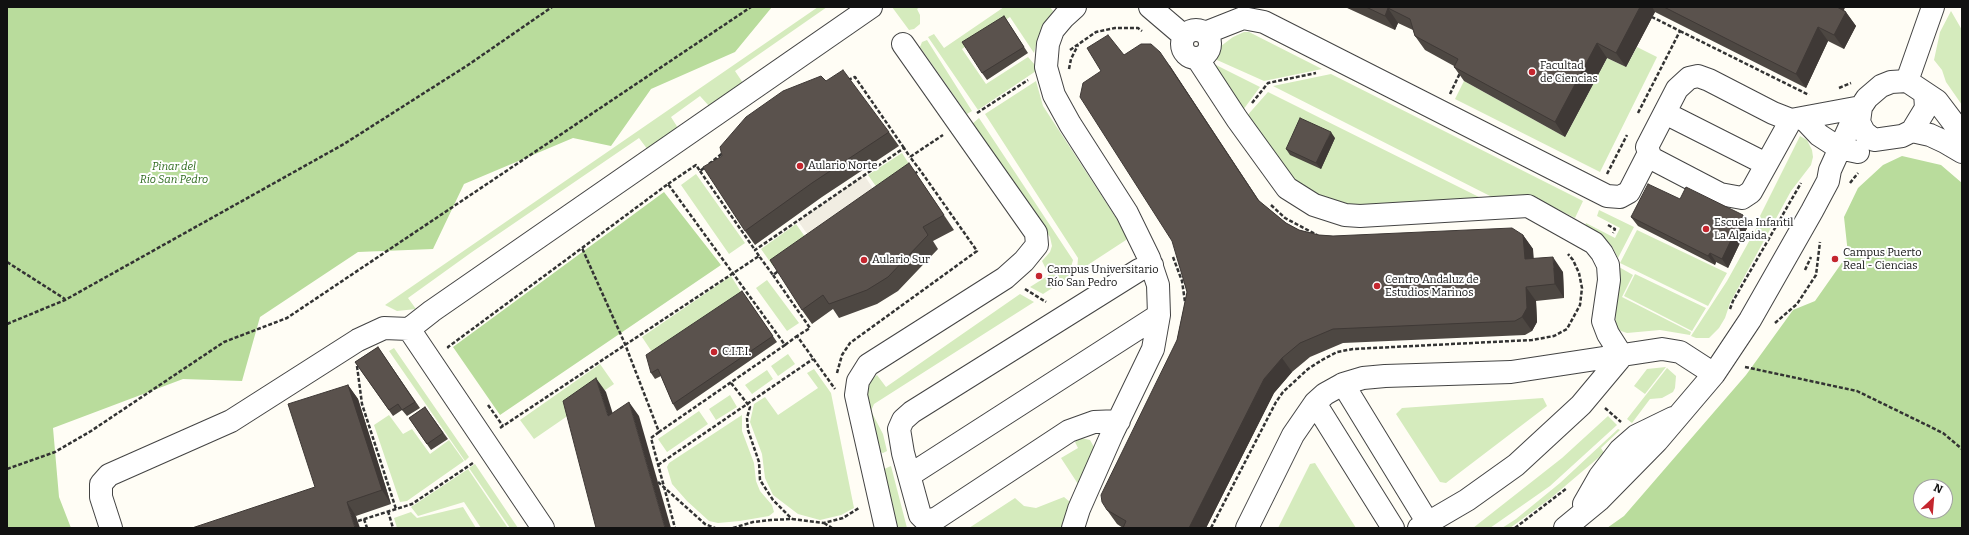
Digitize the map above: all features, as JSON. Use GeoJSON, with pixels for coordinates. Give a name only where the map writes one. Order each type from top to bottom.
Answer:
{"type":"FeatureCollection","features":[{"type":"Feature","properties":{"kind":"street"},"geometry":{"type":"LineString","coordinates":[[414,337],[432,311],[871,7]]}},
{"type":"Feature","properties":{"kind":"street"},"geometry":{"type":"LineString","coordinates":[[1072,528],[1079,509],[1153,349],[1159,314],[1158,285],[1152,265],[1127,213],[1070,124],[1054,95],[1046,68],[1048,44],[1053,30],[1075,7]]}},
{"type":"Feature","properties":{"kind":"street"},"geometry":{"type":"LineString","coordinates":[[1150,7],[1194,34]]}},
{"type":"Feature","properties":{"kind":"street"},"geometry":{"type":"LineString","coordinates":[[1907,81],[1933,7]]}},
{"type":"Feature","properties":{"kind":"street"},"geometry":{"type":"LineString","coordinates":[[1622,356],[1608,334],[1603,321],[1609,280],[1608,265],[1602,253],[1594,243],[1528,206],[1360,216],[1330,211],[1308,202],[1287,188],[1237,119],[1197,58],[1188,56],[1182,49],[1194,34],[1243,18],[1264,22],[1607,196],[1620,197],[1629,192],[1649,153]]}},
{"type":"Feature","properties":{"kind":"street"},"geometry":{"type":"LineString","coordinates":[[886,528],[856,395],[858,380],[868,365],[1005,278],[1033,253],[1037,245],[1036,233],[903,44]]}},
{"type":"Feature","properties":{"kind":"street"},"geometry":{"type":"LineString","coordinates":[[1860,111],[1797,119],[1766,164],[1751,192],[1742,198],[1720,194],[1651,158],[1647,147],[1682,83],[1689,78],[1698,76],[1709,80],[1773,113],[1797,119],[1820,135],[1857,147],[1902,136],[1912,131],[1926,108],[1925,93]]}},
{"type":"Feature","properties":{"kind":"street"},"geometry":{"type":"LineString","coordinates":[[1857,147],[1850,126],[1868,98],[1881,86],[1891,82],[1907,81],[1937,101],[1962,134]]}},
{"type":"Feature","properties":{"kind":"street"},"geometry":{"type":"LineString","coordinates":[[1571,523],[1598,500],[1683,413],[1714,374],[1757,308],[1828,181],[1837,175],[1857,147],[1864,132],[1858,122],[1860,111]]}},
{"type":"Feature","properties":{"kind":"street"},"geometry":{"type":"LineString","coordinates":[[1665,113],[1766,164]]}},
{"type":"Feature","properties":{"kind":"street"},"geometry":{"type":"LineString","coordinates":[[1912,131],[1935,137],[1962,152]]}},
{"type":"Feature","properties":{"kind":"street"},"geometry":{"type":"LineString","coordinates":[[1119,421],[1094,422],[1069,431],[937,518],[926,521],[920,515],[903,453],[899,429],[903,420],[912,412],[1139,270],[1152,265]]}},
{"type":"Feature","properties":{"kind":"street"},"geometry":{"type":"LineString","coordinates":[[910,475],[1159,314]]}},
{"type":"Feature","properties":{"kind":"street"},"geometry":{"type":"LineString","coordinates":[[111,528],[101,497],[101,484],[109,475],[231,421],[358,340],[384,328],[414,337],[544,528]]}},
{"type":"Feature","properties":{"kind":"street"},"geometry":{"type":"LineString","coordinates":[[1247,528],[1292,435],[1315,403],[1325,394],[1343,384],[1363,378],[1385,376],[1511,372],[1662,349],[1680,352],[1714,374]]}},
{"type":"Feature","properties":{"kind":"street"},"geometry":{"type":"LineString","coordinates":[[1343,384],[1424,525],[1466,500],[1516,465],[1581,405],[1622,356]]}},
{"type":"Feature","properties":{"kind":"street"},"geometry":{"type":"LineString","coordinates":[[1315,403],[1393,528]]}},
{"type":"Feature","properties":{"kind":"street"},"geometry":{"type":"LineString","coordinates":[[871,465],[903,453]]}},
{"type":"Feature","properties":{"kind":"path"},"geometry":{"type":"LineString","coordinates":[[7,324],[65,300],[344,144],[468,65],[552,7]]}},
{"type":"Feature","properties":{"kind":"path"},"geometry":{"type":"LineString","coordinates":[[7,469],[61,449],[91,431],[224,342],[288,318],[751,7]]}},
{"type":"Feature","properties":{"kind":"path"},"geometry":{"type":"LineString","coordinates":[[1652,17],[1815,98]]}},
{"type":"Feature","properties":{"kind":"path"},"geometry":{"type":"LineString","coordinates":[[910,157],[1046,68],[1096,32],[1115,28],[1138,28],[1144,32]]}},
{"type":"Feature","properties":{"kind":"path"},"geometry":{"type":"LineString","coordinates":[[1637,115],[1680,31]]}},
{"type":"Feature","properties":{"kind":"path"},"geometry":{"type":"LineString","coordinates":[[1237,119],[1268,83],[1321,72]]}},
{"type":"Feature","properties":{"kind":"path"},"geometry":{"type":"LineString","coordinates":[[836,379],[842,355],[850,343],[977,251],[855,77],[842,82]]}},
{"type":"Feature","properties":{"kind":"path"},"geometry":{"type":"LineString","coordinates":[[1605,177],[1630,129]]}},
{"type":"Feature","properties":{"kind":"path"},"geometry":{"type":"LineString","coordinates":[[700,171],[730,147]]}},
{"type":"Feature","properties":{"kind":"path"},"geometry":{"type":"LineString","coordinates":[[755,250],[904,148]]}},
{"type":"Feature","properties":{"kind":"path"},"geometry":{"type":"LineString","coordinates":[[448,347],[668,184],[696,165],[810,328],[651,438],[675,528]]}},
{"type":"Feature","properties":{"kind":"path"},"geometry":{"type":"LineString","coordinates":[[908,178],[920,170]]}},
{"type":"Feature","properties":{"kind":"path"},"geometry":{"type":"LineString","coordinates":[[668,184],[734,272],[785,345]]}},
{"type":"Feature","properties":{"kind":"path"},"geometry":{"type":"LineString","coordinates":[[1269,203],[1285,218],[1299,227],[1320,236]]}},
{"type":"Feature","properties":{"kind":"path"},"geometry":{"type":"LineString","coordinates":[[582,248],[625,344],[659,432]]}},
{"type":"Feature","properties":{"kind":"path"},"geometry":{"type":"LineString","coordinates":[[1211,528],[1276,402],[1295,380],[1322,360],[1337,352],[1352,349],[1532,340],[1554,336],[1567,328],[1574,319],[1580,305],[1582,288],[1579,273],[1573,260],[1564,250]]}},
{"type":"Feature","properties":{"kind":"path"},"geometry":{"type":"LineString","coordinates":[[358,521],[412,504],[506,441],[498,429],[759,256]]}},
{"type":"Feature","properties":{"kind":"path"},"geometry":{"type":"LineString","coordinates":[[7,262],[65,300]]}},
{"type":"Feature","properties":{"kind":"path"},"geometry":{"type":"LineString","coordinates":[[773,275],[785,266]]}},
{"type":"Feature","properties":{"kind":"path"},"geometry":{"type":"LineString","coordinates":[[1005,278],[1067,315]]}},
{"type":"Feature","properties":{"kind":"path"},"geometry":{"type":"LineString","coordinates":[[797,336],[835,390],[835,384]]}},
{"type":"Feature","properties":{"kind":"path"},"geometry":{"type":"LineString","coordinates":[[414,337],[448,347],[452,353]]}},
{"type":"Feature","properties":{"kind":"path"},"geometry":{"type":"LineString","coordinates":[[658,465],[814,359]]}},
{"type":"Feature","properties":{"kind":"path"},"geometry":{"type":"LineString","coordinates":[[358,361],[356,367],[362,404],[396,508]]}},
{"type":"Feature","properties":{"kind":"path"},"geometry":{"type":"LineString","coordinates":[[1745,367],[1857,391],[1943,433],[1962,449]]}},
{"type":"Feature","properties":{"kind":"path"},"geometry":{"type":"LineString","coordinates":[[731,383],[750,407],[747,418],[748,430],[758,462],[760,480],[773,500],[792,519]]}},
{"type":"Feature","properties":{"kind":"path"},"geometry":{"type":"LineString","coordinates":[[486,402],[503,426]]}},
{"type":"Feature","properties":{"kind":"path"},"geometry":{"type":"LineString","coordinates":[[1600,410],[1603,406],[1623,425]]}},
{"type":"Feature","properties":{"kind":"path"},"geometry":{"type":"LineString","coordinates":[[658,482],[705,524],[715,528]]}},
{"type":"Feature","properties":{"kind":"path"},"geometry":{"type":"LineString","coordinates":[[733,528],[753,522],[792,519],[824,523],[842,518],[860,508]]}},
{"type":"Feature","properties":{"kind":"path"},"geometry":{"type":"LineString","coordinates":[[388,511],[393,528]]}},
{"type":"Feature","properties":{"kind":"path"},"geometry":{"type":"LineString","coordinates":[[364,519],[367,528]]}},
{"type":"Feature","properties":{"kind":"path"},"geometry":{"type":"LineString","coordinates":[[824,523],[832,528]]}},
{"type":"Feature","properties":{"kind":"green space","name":"Pinar del Río San Pedro"},"geometry":{"type":"Polygon","coordinates":[[[7,7],[772,7],[735,52],[651,89],[611,146],[573,138],[464,184],[433,249],[358,252],[260,317],[242,381],[183,379],[53,428],[59,497],[71,528],[7,528],[7,7]]]}},
{"type":"Feature","properties":{"kind":"green space"},"geometry":{"type":"Polygon","coordinates":[[[818,7],[827,7],[735,71],[743,83],[709,106],[700,96],[671,117],[678,128],[648,150],[639,138],[472,252],[408,298],[416,309],[397,311],[385,305],[818,7]]]}},
{"type":"Feature","properties":{"kind":"green space"},"geometry":{"type":"Polygon","coordinates":[[[892,7],[920,7],[917,9],[920,15],[920,24],[914,29],[909,30],[892,7]]]}},
{"type":"Feature","properties":{"kind":"green space"},"geometry":{"type":"Polygon","coordinates":[[[1004,7],[1050,7],[1053,11],[1037,41],[1034,53],[1010,17],[962,49],[986,84],[1028,57],[1035,65],[1036,71],[978,110],[928,37],[934,34],[944,48],[1004,7]]]}},
{"type":"Feature","properties":{"kind":"green space"},"geometry":{"type":"Polygon","coordinates":[[[1951,11],[1962,30],[1962,105],[1946,82],[1942,70],[1934,60],[1940,32],[1951,11]]]}},
{"type":"Feature","properties":{"kind":"green space"},"geometry":{"type":"Polygon","coordinates":[[[1244,32],[1249,32],[1322,69],[1264,81],[1217,60],[1215,56],[1217,49],[1233,37],[1244,32]]]}},
{"type":"Feature","properties":{"kind":"green space"},"geometry":{"type":"Polygon","coordinates":[[[927,40],[972,111],[967,114],[920,47],[922,42],[927,40]]]}},
{"type":"Feature","properties":{"kind":"green space"},"geometry":{"type":"Polygon","coordinates":[[[1637,47],[1657,57],[1600,172],[1455,99],[1464,81],[1565,137],[1607,58],[1626,67],[1637,47]]]}},
{"type":"Feature","properties":{"kind":"green space"},"geometry":{"type":"Polygon","coordinates":[[[1216,65],[1260,87],[1243,110],[1216,68],[1216,65]]]}},
{"type":"Feature","properties":{"kind":"green space"},"geometry":{"type":"Polygon","coordinates":[[[1331,74],[1583,201],[1575,218],[1529,195],[1492,197],[1273,86],[1331,74]]]}},
{"type":"Feature","properties":{"kind":"green space"},"geometry":{"type":"Polygon","coordinates":[[[1036,81],[1043,106],[1126,233],[1127,237],[1126,240],[1077,272],[1078,258],[985,114],[1036,81]]]}},
{"type":"Feature","properties":{"kind":"green space"},"geometry":{"type":"Polygon","coordinates":[[[1268,92],[1483,199],[1354,210],[1297,187],[1245,118],[1268,92]]]}},
{"type":"Feature","properties":{"kind":"green space"},"geometry":{"type":"Polygon","coordinates":[[[979,118],[1073,260],[1068,278],[1043,294],[1030,287],[1049,275],[1042,261],[1050,252],[1052,246],[1050,237],[972,124],[979,118]]]}},
{"type":"Feature","properties":{"kind":"green space"},"geometry":{"type":"Polygon","coordinates":[[[1800,136],[1807,140],[1812,150],[1813,157],[1811,165],[1791,191],[1730,303],[1725,318],[1719,328],[1709,338],[1696,338],[1691,336],[1727,281],[1757,227],[1756,224],[1800,136]]]}},
{"type":"Feature","properties":{"kind":"green space"},"geometry":{"type":"Polygon","coordinates":[[[902,153],[913,170],[880,192],[868,175],[902,153]]]}},
{"type":"Feature","properties":{"kind":"green space"},"geometry":{"type":"Polygon","coordinates":[[[1902,156],[1941,165],[1962,183],[1962,528],[1607,528],[1624,516],[1746,375],[1793,310],[1815,301],[1848,254],[1844,217],[1858,188],[1883,165],[1902,156]]]}},
{"type":"Feature","properties":{"kind":"green space"},"geometry":{"type":"Polygon","coordinates":[[[696,174],[745,243],[729,254],[681,185],[696,174]]]}},
{"type":"Feature","properties":{"kind":"green space"},"geometry":{"type":"Polygon","coordinates":[[[664,192],[721,265],[500,415],[453,347],[664,192]]]}},
{"type":"Feature","properties":{"kind":"green space"},"geometry":{"type":"Polygon","coordinates":[[[1599,210],[1634,227],[1618,258],[1612,246],[1604,238],[1585,226],[1586,223],[1615,238],[1620,228],[1597,216],[1599,210]]]}},
{"type":"Feature","properties":{"kind":"green space"},"geometry":{"type":"Polygon","coordinates":[[[796,224],[808,241],[773,266],[761,249],[796,224]]]}},
{"type":"Feature","properties":{"kind":"green space"},"geometry":{"type":"Polygon","coordinates":[[[1637,230],[1727,273],[1708,306],[1620,263],[1637,230]]]}},
{"type":"Feature","properties":{"kind":"green space"},"geometry":{"type":"Polygon","coordinates":[[[1619,267],[1633,275],[1622,297],[1691,332],[1690,335],[1660,330],[1627,333],[1621,331],[1615,326],[1619,267]]]}},
{"type":"Feature","properties":{"kind":"green space"},"geometry":{"type":"Polygon","coordinates":[[[1635,274],[1706,308],[1692,331],[1624,296],[1635,274]]]}},
{"type":"Feature","properties":{"kind":"green space"},"geometry":{"type":"Polygon","coordinates":[[[731,276],[741,292],[652,352],[642,337],[731,276]]]}},
{"type":"Feature","properties":{"kind":"green space"},"geometry":{"type":"Polygon","coordinates":[[[767,280],[799,323],[787,331],[756,288],[767,280]]]}},
{"type":"Feature","properties":{"kind":"green space"},"geometry":{"type":"Polygon","coordinates":[[[1020,294],[1034,302],[874,404],[871,411],[883,434],[887,451],[883,453],[876,450],[864,393],[872,379],[877,375],[886,387],[1020,294]]]}},
{"type":"Feature","properties":{"kind":"green space"},"geometry":{"type":"Polygon","coordinates":[[[394,348],[469,457],[465,461],[389,351],[394,348]]]}},
{"type":"Feature","properties":{"kind":"green space"},"geometry":{"type":"Polygon","coordinates":[[[788,354],[795,364],[778,376],[771,366],[788,354]]]}},
{"type":"Feature","properties":{"kind":"green space"},"geometry":{"type":"Polygon","coordinates":[[[600,364],[614,384],[534,439],[520,420],[600,364]]]}},
{"type":"Feature","properties":{"kind":"green space"},"geometry":{"type":"Polygon","coordinates":[[[1666,367],[1645,394],[1634,386],[1647,369],[1666,367]]]}},
{"type":"Feature","properties":{"kind":"green space"},"geometry":{"type":"Polygon","coordinates":[[[1667,368],[1676,376],[1675,388],[1673,392],[1662,398],[1650,399],[1632,423],[1627,419],[1667,368]]]}},
{"type":"Feature","properties":{"kind":"green space"},"geometry":{"type":"Polygon","coordinates":[[[814,369],[831,393],[854,508],[841,515],[820,520],[798,514],[773,495],[765,478],[762,454],[750,422],[754,404],[765,397],[778,415],[818,388],[807,373],[814,369]]]}},
{"type":"Feature","properties":{"kind":"green space"},"geometry":{"type":"Polygon","coordinates":[[[767,370],[773,379],[752,394],[745,385],[767,370]]]}},
{"type":"Feature","properties":{"kind":"green space"},"geometry":{"type":"Polygon","coordinates":[[[730,395],[737,407],[716,420],[709,409],[730,395]]]}},
{"type":"Feature","properties":{"kind":"green space"},"geometry":{"type":"Polygon","coordinates":[[[1543,398],[1547,406],[1446,483],[1440,482],[1396,414],[1402,408],[1543,398]]]}},
{"type":"Feature","properties":{"kind":"green space"},"geometry":{"type":"Polygon","coordinates":[[[699,411],[708,424],[667,452],[658,439],[699,411]]]}},
{"type":"Feature","properties":{"kind":"green space"},"geometry":{"type":"Polygon","coordinates":[[[389,415],[403,434],[412,429],[430,454],[449,440],[464,461],[407,501],[400,502],[374,425],[389,415]]]}},
{"type":"Feature","properties":{"kind":"green space"},"geometry":{"type":"Polygon","coordinates":[[[742,415],[742,431],[754,463],[756,481],[760,491],[772,505],[774,512],[769,516],[740,521],[718,523],[709,521],[687,501],[672,484],[667,467],[669,463],[742,415]]]}},
{"type":"Feature","properties":{"kind":"green space"},"geometry":{"type":"Polygon","coordinates":[[[1608,416],[1617,425],[1550,486],[1490,528],[1473,528],[1562,458],[1608,416]]]}},
{"type":"Feature","properties":{"kind":"green space"},"geometry":{"type":"Polygon","coordinates":[[[1618,429],[1620,430],[1601,448],[1604,453],[1551,498],[1510,528],[1502,528],[1516,519],[1560,483],[1618,429]]]}},
{"type":"Feature","properties":{"kind":"green space"},"geometry":{"type":"Polygon","coordinates":[[[1081,438],[1090,440],[1094,447],[1092,458],[1078,484],[1061,458],[1078,448],[1075,442],[1081,438]]]}},
{"type":"Feature","properties":{"kind":"green space"},"geometry":{"type":"Polygon","coordinates":[[[1315,463],[1356,528],[1278,528],[1310,464],[1315,463]]]}},
{"type":"Feature","properties":{"kind":"green space"},"geometry":{"type":"Polygon","coordinates":[[[475,464],[518,528],[510,528],[469,468],[475,464]]]}},
{"type":"Feature","properties":{"kind":"green space"},"geometry":{"type":"Polygon","coordinates":[[[891,466],[907,528],[894,528],[882,470],[891,466]]]}},
{"type":"Feature","properties":{"kind":"green space"},"geometry":{"type":"Polygon","coordinates":[[[468,469],[508,528],[481,528],[464,502],[418,516],[411,507],[468,469]]]}},
{"type":"Feature","properties":{"kind":"green space"},"geometry":{"type":"Polygon","coordinates":[[[1064,497],[1070,502],[1063,528],[969,528],[1015,498],[1024,506],[1036,508],[1064,497]]]}},
{"type":"Feature","properties":{"kind":"green space"},"geometry":{"type":"Polygon","coordinates":[[[463,507],[476,528],[397,528],[394,518],[411,512],[417,518],[463,507]]]}},
{"type":"Feature","properties":{"kind":"shaded area"},"geometry":{"type":"Polygon","coordinates":[[[864,175],[880,199],[815,245],[798,221],[864,175]]]}},
{"type":"Feature","properties":{"kind":"building","name":"Facultad de Ciencias"},"geometry":{"type":"Polygon","coordinates":[[[1366,7],[1640,7],[1616,53],[1597,43],[1555,122],[1454,67],[1458,59],[1415,36],[1410,19],[1388,8],[1385,16],[1366,7]]]}},
{"type":"Feature","properties":{"kind":"building"},"geometry":{"type":"Polygon","coordinates":[[[1664,7],[1837,7],[1846,12],[1834,35],[1818,27],[1796,74],[1664,7]]]}},
{"type":"Feature","properties":{"kind":"building"},"geometry":{"type":"Polygon","coordinates":[[[1004,16],[1024,47],[982,73],[962,42],[1004,16]]]}},
{"type":"Feature","properties":{"kind":"building","name":"Centro Andaluz de Estudios Marinos"},"geometry":{"type":"Polygon","coordinates":[[[1108,35],[1124,55],[1141,44],[1151,44],[1160,52],[1258,200],[1286,223],[1299,230],[1319,235],[1333,236],[1512,228],[1523,235],[1525,259],[1553,257],[1555,284],[1526,287],[1527,308],[1522,317],[1515,321],[1333,329],[1300,343],[1282,358],[1264,379],[1189,528],[1123,528],[1126,521],[1107,510],[1102,502],[1101,495],[1177,340],[1187,292],[1172,241],[1080,97],[1083,83],[1101,71],[1087,48],[1108,35]]]}},
{"type":"Feature","properties":{"kind":"building","name":"Aulario Norte"},"geometry":{"type":"Polygon","coordinates":[[[843,70],[889,132],[812,183],[745,231],[703,167],[722,156],[720,147],[746,117],[783,91],[821,76],[826,81],[843,70]]]}},
{"type":"Feature","properties":{"kind":"building"},"geometry":{"type":"Polygon","coordinates":[[[1300,118],[1331,132],[1316,163],[1286,149],[1300,118]]]}},
{"type":"Feature","properties":{"kind":"building","name":"Aulario Sur"},"geometry":{"type":"Polygon","coordinates":[[[909,163],[944,215],[923,227],[928,235],[888,277],[867,290],[829,304],[823,295],[802,310],[770,260],[909,163]]]}},
{"type":"Feature","properties":{"kind":"building","name":"Escuela Infantil La Algaida"},"geometry":{"type":"Polygon","coordinates":[[[1648,184],[1680,199],[1686,187],[1743,215],[1722,259],[1710,253],[1708,256],[1631,217],[1648,184]]]}},
{"type":"Feature","properties":{"kind":"building","name":"C.I.T.I."},"geometry":{"type":"Polygon","coordinates":[[[742,291],[773,336],[673,404],[658,369],[651,373],[646,355],[742,291]]]}},
{"type":"Feature","properties":{"kind":"building"},"geometry":{"type":"Polygon","coordinates":[[[378,347],[415,402],[402,410],[398,404],[389,410],[355,362],[378,347]]]}},
{"type":"Feature","properties":{"kind":"building"},"geometry":{"type":"Polygon","coordinates":[[[596,378],[608,416],[629,402],[665,528],[596,528],[563,401],[596,378]]]}},
{"type":"Feature","properties":{"kind":"building"},"geometry":{"type":"Polygon","coordinates":[[[348,385],[382,490],[347,502],[355,528],[192,528],[315,487],[288,404],[348,385]]]}},
{"type":"Feature","properties":{"kind":"building"},"geometry":{"type":"Polygon","coordinates":[[[425,407],[443,433],[427,444],[409,418],[425,407]]]}},
{"type":"Feature","properties":{"kind":"place","name":"Facultad de Ciencias"},"geometry":{"type":"Point","coordinates":[1532,72]}},
{"type":"Feature","properties":{"kind":"place","name":"Aulario Norte"},"geometry":{"type":"Point","coordinates":[800,166]}},
{"type":"Feature","properties":{"kind":"place","name":"Escuela Infantil La Algaida"},"geometry":{"type":"Point","coordinates":[1706,229]}},
{"type":"Feature","properties":{"kind":"place","name":"Campus Puerto Real - Ciencias"},"geometry":{"type":"Point","coordinates":[1835,259]}},
{"type":"Feature","properties":{"kind":"place","name":"Aulario Sur"},"geometry":{"type":"Point","coordinates":[864,260]}},
{"type":"Feature","properties":{"kind":"place","name":"Campus Universitario Río San Pedro"},"geometry":{"type":"Point","coordinates":[1039,276]}},
{"type":"Feature","properties":{"kind":"place","name":"Centro Andaluz de Estudios Marinos"},"geometry":{"type":"Point","coordinates":[1377,286]}},
{"type":"Feature","properties":{"kind":"place","name":"C.I.T.I."},"geometry":{"type":"Point","coordinates":[714,352]}}]}
